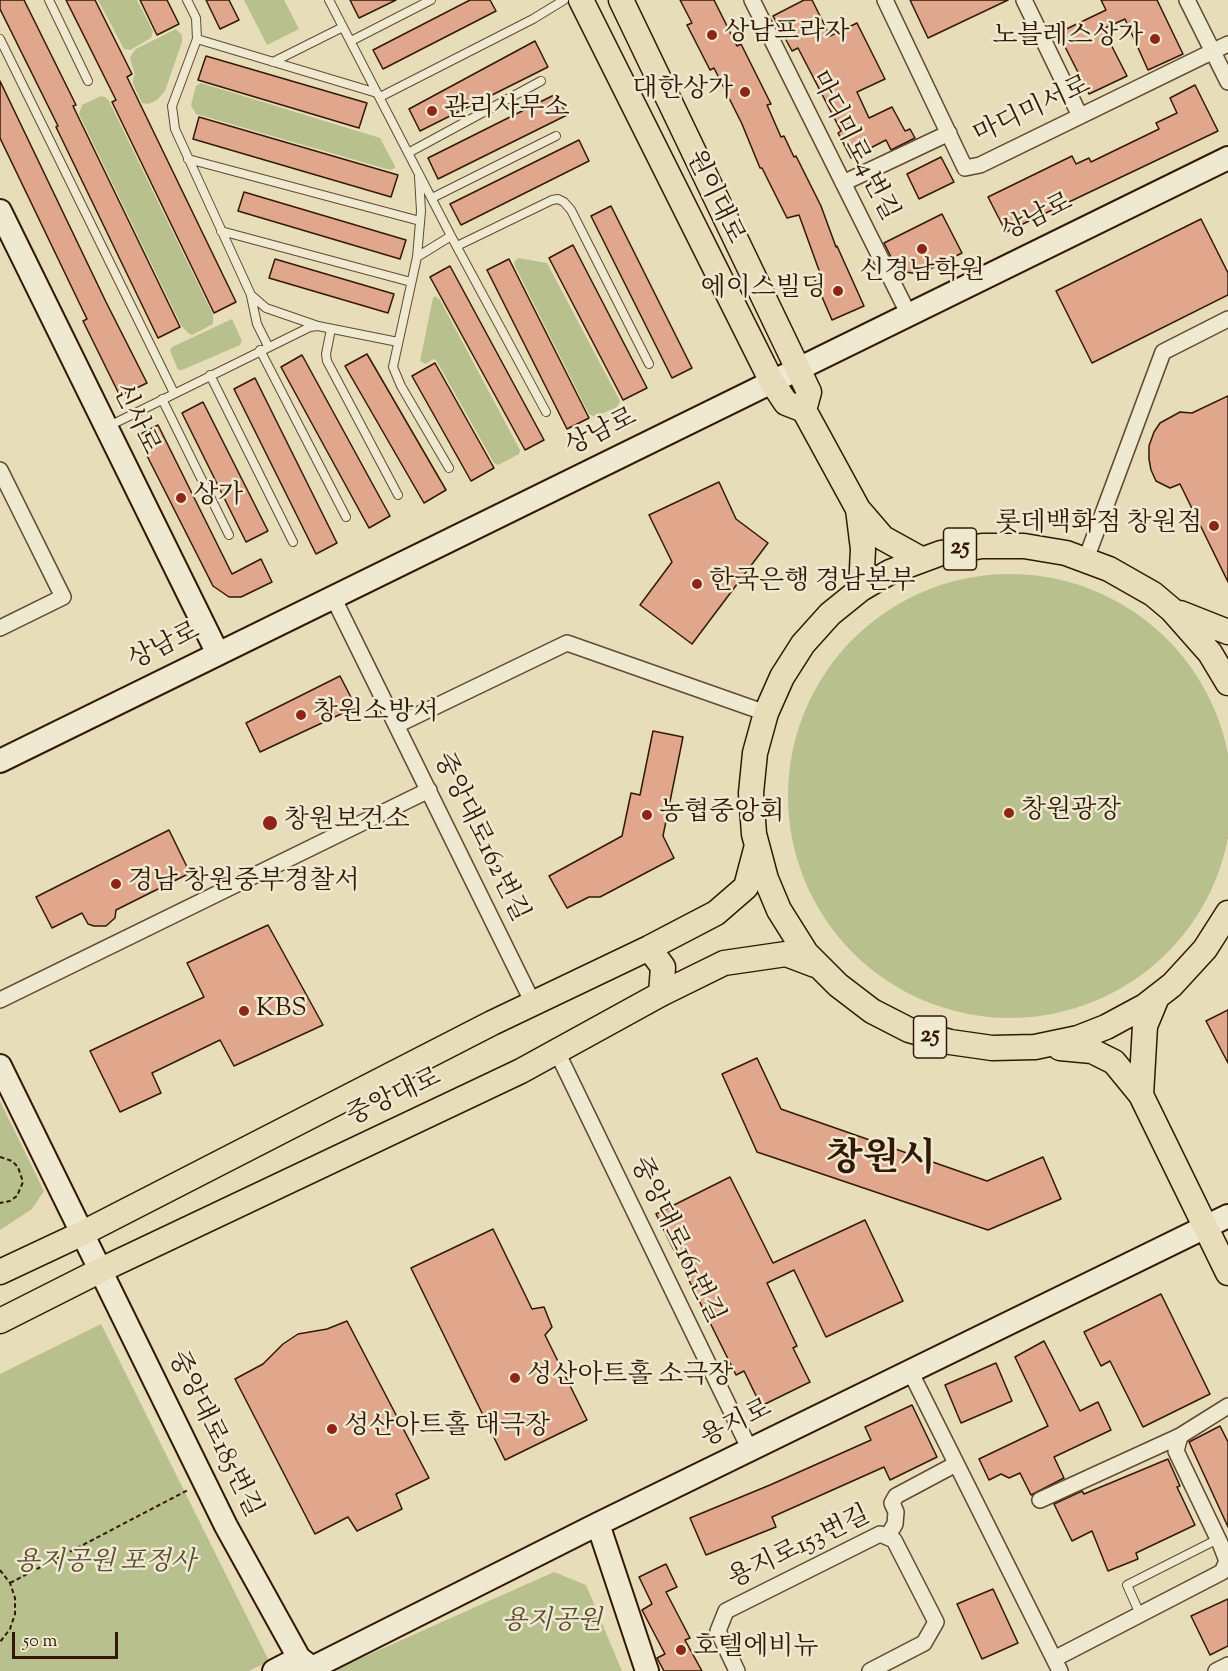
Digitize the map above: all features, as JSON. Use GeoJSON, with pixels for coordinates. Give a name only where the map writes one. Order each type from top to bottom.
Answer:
{"type":"FeatureCollection","features":[{"type":"Feature","properties":{"kind":"main road","name":"원이대로"},"geometry":{"type":"LineString","coordinates":[[581,0],[772,382],[786,403],[804,410],[858,508],[883,538],[921,559]]}},
{"type":"Feature","properties":{"kind":"main road","name":"원이대로"},"geometry":{"type":"LineString","coordinates":[[621,0],[809,392],[804,410]]}},
{"type":"Feature","properties":{"kind":"main road","name":"상남로"},"geometry":{"type":"LineString","coordinates":[[0,761],[1228,158]]}},
{"type":"Feature","properties":{"kind":"main road","name":"신사로"},"geometry":{"type":"LineString","coordinates":[[0,211],[218,654]]}},
{"type":"Feature","properties":{"kind":"main road","name":"원이대로"},"geometry":{"type":"LineString","coordinates":[[858,508],[863,549],[861,589]]}},
{"type":"Feature","properties":{"kind":"main road","name":"25"},"geometry":{"type":"LineString","coordinates":[[1228,683],[1204,645],[1172,610],[1132,580],[1086,559],[1045,549],[1003,545],[962,549],[921,559],[890,572],[861,589],[830,614],[803,644],[782,677],[765,713],[755,753],[752,780],[753,820],[757,847],[766,879],[779,910],[796,939],[817,966],[837,986],[860,1003],[909,1030],[936,1039],[964,1045],[1020,1048],[1064,1041],[1092,1033],[1132,1014],[1179,978],[1199,957],[1228,913]]}},
{"type":"Feature","properties":{"kind":"main road"},"geometry":{"type":"LineString","coordinates":[[1172,610],[1228,632]]}},
{"type":"Feature","properties":{"kind":"main road","name":"중앙대로"},"geometry":{"type":"LineString","coordinates":[[0,1272],[83,1233],[533,1003],[649,948],[716,913],[746,887],[757,847]]}},
{"type":"Feature","properties":{"kind":"main road"},"geometry":{"type":"LineString","coordinates":[[649,948],[663,968],[661,994]]}},
{"type":"Feature","properties":{"kind":"main road","name":"중앙대로"},"geometry":{"type":"LineString","coordinates":[[0,1321],[101,1270],[557,1052],[661,994],[724,963],[786,954],[817,966]]}},
{"type":"Feature","properties":{"kind":"main road"},"geometry":{"type":"LineString","coordinates":[[1141,1095],[1145,1026],[1157,997]]}},
{"type":"Feature","properties":{"kind":"main road"},"geometry":{"type":"LineString","coordinates":[[1020,1048],[1067,1048],[1092,1052],[1114,1062],[1141,1095],[1228,1273]]}},
{"type":"Feature","properties":{"kind":"main road","name":"중앙대로185번길"},"geometry":{"type":"LineString","coordinates":[[0,1066],[226,1526],[299,1658]]}},
{"type":"Feature","properties":{"kind":"main road","name":"용지로"},"geometry":{"type":"LineString","coordinates":[[299,1658],[312,1668],[598,1524],[1228,1216]]}},
{"type":"Feature","properties":{"kind":"main road"},"geometry":{"type":"LineString","coordinates":[[598,1524],[647,1671]]}},
{"type":"Feature","properties":{"kind":"main road"},"geometry":{"type":"LineString","coordinates":[[274,1671],[299,1658]]}},
{"type":"Feature","properties":{"kind":"street","name":"마디미로4번길"},"geometry":{"type":"LineString","coordinates":[[752,0],[909,315]]}},
{"type":"Feature","properties":{"kind":"street"},"geometry":{"type":"LineString","coordinates":[[885,0],[949,133]]}},
{"type":"Feature","properties":{"kind":"street"},"geometry":{"type":"LineString","coordinates":[[1024,0],[1080,116]]}},
{"type":"Feature","properties":{"kind":"street"},"geometry":{"type":"LineString","coordinates":[[1187,0],[1228,82]]}},
{"type":"Feature","properties":{"kind":"street","name":"마디미서로"},"geometry":{"type":"LineString","coordinates":[[843,183],[949,133],[965,168],[980,165],[1228,44]]}},
{"type":"Feature","properties":{"kind":"street"},"geometry":{"type":"LineString","coordinates":[[1086,559],[1163,352],[1228,319]]}},
{"type":"Feature","properties":{"kind":"street"},"geometry":{"type":"LineString","coordinates":[[0,470],[63,597],[0,628]]}},
{"type":"Feature","properties":{"kind":"street","name":"중앙대로162번길"},"geometry":{"type":"LineString","coordinates":[[333,597],[533,1003]]}},
{"type":"Feature","properties":{"kind":"street"},"geometry":{"type":"LineString","coordinates":[[397,725],[567,643],[765,713]]}},
{"type":"Feature","properties":{"kind":"street"},"geometry":{"type":"LineString","coordinates":[[0,1000],[429,790]]}},
{"type":"Feature","properties":{"kind":"street","name":"중앙대로161번길"},"geometry":{"type":"LineString","coordinates":[[557,1052],[750,1450]]}},
{"type":"Feature","properties":{"kind":"street"},"geometry":{"type":"LineString","coordinates":[[910,1373],[1057,1665],[1140,1614],[1222,1572],[1227,1561],[1176,1451],[1180,1436]]}},
{"type":"Feature","properties":{"kind":"street"},"geometry":{"type":"LineString","coordinates":[[1040,1500],[1180,1436],[1228,1406]]}},
{"type":"Feature","properties":{"kind":"street","name":"용지로153번길"},"geometry":{"type":"LineString","coordinates":[[737,1671],[718,1631],[726,1611],[880,1534],[887,1537],[895,1524],[896,1512],[892,1503],[896,1496],[956,1464]]}},
{"type":"Feature","properties":{"kind":"street"},"geometry":{"type":"LineString","coordinates":[[870,1671],[924,1643],[936,1622],[894,1540],[887,1537]]}},
{"type":"Feature","properties":{"kind":"street"},"geometry":{"type":"LineString","coordinates":[[1216,1671],[1228,1665]]}},
{"type":"Feature","properties":{"kind":"lane"},"geometry":{"type":"LineString","coordinates":[[49,0],[88,81]]}},
{"type":"Feature","properties":{"kind":"lane"},"geometry":{"type":"LineString","coordinates":[[187,0],[196,18],[197,39],[172,106],[174,129],[251,295],[257,324],[268,346]]}},
{"type":"Feature","properties":{"kind":"lane"},"geometry":{"type":"LineString","coordinates":[[329,0],[456,246],[546,412]]}},
{"type":"Feature","properties":{"kind":"lane"},"geometry":{"type":"LineString","coordinates":[[351,41],[431,0]]}},
{"type":"Feature","properties":{"kind":"lane"},"geometry":{"type":"LineString","coordinates":[[197,39],[378,95],[533,19],[564,0]]}},
{"type":"Feature","properties":{"kind":"lane"},"geometry":{"type":"LineString","coordinates":[[273,62],[343,27]]}},
{"type":"Feature","properties":{"kind":"lane"},"geometry":{"type":"LineString","coordinates":[[0,39],[174,393]]}},
{"type":"Feature","properties":{"kind":"lane"},"geometry":{"type":"LineString","coordinates":[[408,153],[541,81]]}},
{"type":"Feature","properties":{"kind":"lane"},"geometry":{"type":"LineString","coordinates":[[432,198],[556,136]]}},
{"type":"Feature","properties":{"kind":"lane"},"geometry":{"type":"LineString","coordinates":[[188,159],[420,221]]}},
{"type":"Feature","properties":{"kind":"lane"},"geometry":{"type":"LineString","coordinates":[[417,170],[421,196],[417,257],[394,360],[394,372],[449,468]]}},
{"type":"Feature","properties":{"kind":"lane"},"geometry":{"type":"LineString","coordinates":[[456,246],[552,200],[558,199],[564,202],[571,210],[649,364]]}},
{"type":"Feature","properties":{"kind":"lane"},"geometry":{"type":"LineString","coordinates":[[221,231],[411,282]]}},
{"type":"Feature","properties":{"kind":"lane"},"geometry":{"type":"LineString","coordinates":[[417,257],[451,236]]}},
{"type":"Feature","properties":{"kind":"lane"},"geometry":{"type":"LineString","coordinates":[[251,295],[266,308],[318,326],[398,342]]}},
{"type":"Feature","properties":{"kind":"lane"},"geometry":{"type":"LineString","coordinates":[[106,427],[301,330],[318,326]]}},
{"type":"Feature","properties":{"kind":"lane"},"geometry":{"type":"LineString","coordinates":[[331,329],[326,354],[327,362],[398,495]]}},
{"type":"Feature","properties":{"kind":"lane"},"geometry":{"type":"LineString","coordinates":[[260,350],[346,517]]}},
{"type":"Feature","properties":{"kind":"lane"},"geometry":{"type":"LineString","coordinates":[[210,375],[293,542]]}},
{"type":"Feature","properties":{"kind":"lane"},"geometry":{"type":"LineString","coordinates":[[162,399],[229,535]]}},
{"type":"Feature","properties":{"kind":"lane"},"geometry":{"type":"LineString","coordinates":[[1140,1614],[1127,1585],[1218,1539]]}},
{"type":"Feature","properties":{"kind":"path"},"geometry":{"type":"LineString","coordinates":[[0,1158],[12,1161],[18,1167],[23,1182],[17,1196],[10,1201],[0,1203]]}},
{"type":"Feature","properties":{"kind":"path"},"geometry":{"type":"LineString","coordinates":[[10,1583],[204,1482]]}},
{"type":"Feature","properties":{"kind":"path"},"geometry":{"type":"LineString","coordinates":[[0,1570],[10,1583],[15,1598],[15,1614],[10,1629],[0,1642]]}},
{"type":"Feature","properties":{"kind":"green space"},"geometry":{"type":"Polygon","coordinates":[[[98,0],[137,0],[153,31],[151,38],[130,50],[124,49],[98,0]]]}},
{"type":"Feature","properties":{"kind":"green space"},"geometry":{"type":"Polygon","coordinates":[[[244,0],[284,0],[299,29],[267,45],[244,0]]]}},
{"type":"Feature","properties":{"kind":"green space"},"geometry":{"type":"Polygon","coordinates":[[[176,29],[182,35],[182,42],[165,91],[157,100],[148,104],[142,103],[133,84],[135,75],[130,58],[136,49],[176,29]]]}},
{"type":"Feature","properties":{"kind":"green space"},"geometry":{"type":"Polygon","coordinates":[[[201,83],[380,138],[395,168],[391,170],[383,168],[196,114],[191,105],[196,86],[201,83]]]}},
{"type":"Feature","properties":{"kind":"green space"},"geometry":{"type":"Polygon","coordinates":[[[101,96],[109,101],[213,315],[213,324],[192,335],[181,325],[79,114],[82,105],[101,96]]]}},
{"type":"Feature","properties":{"kind":"green space"},"geometry":{"type":"Polygon","coordinates":[[[518,258],[547,263],[620,401],[617,407],[595,417],[589,414],[515,266],[514,262],[518,258]]]}},
{"type":"Feature","properties":{"kind":"green space"},"geometry":{"type":"Polygon","coordinates":[[[435,296],[440,300],[520,450],[519,454],[498,465],[494,463],[436,360],[433,359],[426,364],[420,361],[435,296]]]}},
{"type":"Feature","properties":{"kind":"green space"},"geometry":{"type":"Polygon","coordinates":[[[232,319],[242,341],[240,345],[178,370],[170,350],[172,347],[232,319]]]}},
{"type":"Feature","properties":{"kind":"green space","name":"창원광장"},"geometry":{"type":"Polygon","coordinates":[[[1010,574],[1053,578],[1095,591],[1133,611],[1167,639],[1195,673],[1215,711],[1228,753],[1232,796],[1228,839],[1215,881],[1195,919],[1167,953],[1133,981],[1095,1001],[1053,1014],[1010,1018],[967,1014],[925,1001],[887,981],[853,953],[825,919],[805,881],[792,839],[788,796],[792,753],[805,711],[825,673],[853,639],[887,611],[925,591],[967,578],[1010,574]]]}},
{"type":"Feature","properties":{"kind":"green space"},"geometry":{"type":"Polygon","coordinates":[[[0,1101],[44,1191],[32,1209],[0,1230],[0,1101]]]}},
{"type":"Feature","properties":{"kind":"green space","name":"용지공원 포정사"},"geometry":{"type":"Polygon","coordinates":[[[101,1324],[269,1661],[249,1671],[0,1671],[0,1374],[101,1324]]]}},
{"type":"Feature","properties":{"kind":"green space","name":"용지공원"},"geometry":{"type":"Polygon","coordinates":[[[554,1572],[586,1585],[622,1671],[332,1671],[554,1572]]]}},
{"type":"Feature","properties":{"kind":"building"},"geometry":{"type":"Polygon","coordinates":[[[0,0],[24,0],[180,327],[158,338],[0,9],[0,0]]]}},
{"type":"Feature","properties":{"kind":"building"},"geometry":{"type":"Polygon","coordinates":[[[66,0],[95,0],[132,74],[127,77],[236,302],[214,313],[112,102],[116,100],[66,0]]]}},
{"type":"Feature","properties":{"kind":"building"},"geometry":{"type":"Polygon","coordinates":[[[140,0],[167,0],[179,24],[157,35],[140,0]]]}},
{"type":"Feature","properties":{"kind":"building"},"geometry":{"type":"Polygon","coordinates":[[[206,0],[229,0],[239,20],[220,29],[206,0]]]}},
{"type":"Feature","properties":{"kind":"building"},"geometry":{"type":"Polygon","coordinates":[[[350,0],[396,0],[359,18],[350,0]]]}},
{"type":"Feature","properties":{"kind":"building"},"geometry":{"type":"Polygon","coordinates":[[[470,0],[490,0],[496,11],[383,69],[373,50],[470,0]]]}},
{"type":"Feature","properties":{"kind":"building"},"geometry":{"type":"Polygon","coordinates":[[[680,0],[714,0],[737,46],[741,44],[771,104],[767,105],[781,137],[784,136],[794,157],[796,156],[821,206],[836,247],[864,306],[832,320],[813,276],[820,273],[799,215],[787,218],[760,168],[742,124],[714,68],[710,70],[687,25],[692,23],[680,0]]]}},
{"type":"Feature","properties":{"kind":"building"},"geometry":{"type":"Polygon","coordinates":[[[804,0],[812,0],[830,36],[857,23],[885,79],[857,92],[869,118],[892,107],[905,131],[910,129],[915,138],[891,150],[886,140],[851,158],[838,133],[841,131],[798,48],[792,51],[773,16],[804,0]]]}},
{"type":"Feature","properties":{"kind":"building"},"geometry":{"type":"Polygon","coordinates":[[[910,0],[1008,0],[928,38],[910,0]]]}},
{"type":"Feature","properties":{"kind":"building"},"geometry":{"type":"Polygon","coordinates":[[[1101,0],[1157,0],[1183,54],[1148,70],[1125,19],[1103,29],[1127,76],[1089,94],[1058,33],[1106,10],[1101,0]]]}},
{"type":"Feature","properties":{"kind":"building"},"geometry":{"type":"Polygon","coordinates":[[[535,41],[548,67],[420,131],[409,109],[535,41]]]}},
{"type":"Feature","properties":{"kind":"building"},"geometry":{"type":"Polygon","coordinates":[[[206,56],[367,103],[359,128],[198,80],[206,56]]]}},
{"type":"Feature","properties":{"kind":"building"},"geometry":{"type":"Polygon","coordinates":[[[0,81],[147,383],[120,396],[83,321],[87,319],[0,138],[0,81]]]}},
{"type":"Feature","properties":{"kind":"building"},"geometry":{"type":"Polygon","coordinates":[[[1195,85],[1218,131],[1006,232],[988,197],[1072,156],[1076,164],[1089,158],[1091,162],[1159,129],[1156,123],[1177,113],[1170,98],[1195,85]]]}},
{"type":"Feature","properties":{"kind":"building"},"geometry":{"type":"Polygon","coordinates":[[[556,94],[567,115],[438,179],[428,158],[556,94]]]}},
{"type":"Feature","properties":{"kind":"building"},"geometry":{"type":"Polygon","coordinates":[[[199,117],[398,175],[391,197],[193,139],[199,117]]]}},
{"type":"Feature","properties":{"kind":"building"},"geometry":{"type":"Polygon","coordinates":[[[579,140],[589,161],[461,225],[450,204],[579,140]]]}},
{"type":"Feature","properties":{"kind":"building"},"geometry":{"type":"Polygon","coordinates":[[[941,157],[954,182],[919,199],[907,174],[941,157]]]}},
{"type":"Feature","properties":{"kind":"building"},"geometry":{"type":"Polygon","coordinates":[[[244,192],[406,240],[400,259],[238,211],[244,192]]]}},
{"type":"Feature","properties":{"kind":"building"},"geometry":{"type":"Polygon","coordinates":[[[611,206],[692,368],[672,378],[591,216],[611,206]]]}},
{"type":"Feature","properties":{"kind":"building","name":"신경남학원"},"geometry":{"type":"Polygon","coordinates":[[[942,214],[962,253],[920,274],[898,271],[884,243],[942,214]]]}},
{"type":"Feature","properties":{"kind":"building"},"geometry":{"type":"Polygon","coordinates":[[[1201,219],[1228,273],[1228,295],[1092,363],[1056,291],[1201,219]]]}},
{"type":"Feature","properties":{"kind":"building"},"geometry":{"type":"Polygon","coordinates":[[[573,245],[647,388],[623,400],[549,258],[573,245]]]}},
{"type":"Feature","properties":{"kind":"building"},"geometry":{"type":"Polygon","coordinates":[[[275,259],[394,294],[388,313],[269,278],[275,259]]]}},
{"type":"Feature","properties":{"kind":"building"},"geometry":{"type":"Polygon","coordinates":[[[509,259],[589,418],[567,429],[487,270],[509,259]]]}},
{"type":"Feature","properties":{"kind":"building"},"geometry":{"type":"Polygon","coordinates":[[[450,266],[544,440],[525,450],[430,277],[450,266]]]}},
{"type":"Feature","properties":{"kind":"building"},"geometry":{"type":"Polygon","coordinates":[[[367,354],[446,490],[424,503],[345,366],[367,354]]]}},
{"type":"Feature","properties":{"kind":"building"},"geometry":{"type":"Polygon","coordinates":[[[302,355],[390,516],[369,528],[281,367],[302,355]]]}},
{"type":"Feature","properties":{"kind":"building"},"geometry":{"type":"Polygon","coordinates":[[[435,363],[494,468],[471,481],[412,376],[435,363]]]}},
{"type":"Feature","properties":{"kind":"building"},"geometry":{"type":"Polygon","coordinates":[[[255,378],[337,543],[316,554],[234,389],[255,378]]]}},
{"type":"Feature","properties":{"kind":"building","name":"롯데백화점 창원점"},"geometry":{"type":"Polygon","coordinates":[[[1228,396],[1228,582],[1180,484],[1170,488],[1156,481],[1151,470],[1149,446],[1160,423],[1180,412],[1192,413],[1228,396]]]}},
{"type":"Feature","properties":{"kind":"building"},"geometry":{"type":"Polygon","coordinates":[[[203,402],[268,531],[246,542],[182,413],[203,402]]]}},
{"type":"Feature","properties":{"kind":"building","name":"상가"},"geometry":{"type":"Polygon","coordinates":[[[158,425],[232,574],[261,559],[272,582],[241,597],[229,597],[213,586],[137,436],[158,425]]]}},
{"type":"Feature","properties":{"kind":"building","name":"한국은행 경남본부"},"geometry":{"type":"Polygon","coordinates":[[[719,482],[736,519],[768,543],[692,644],[640,605],[672,562],[649,515],[719,482]]]}},
{"type":"Feature","properties":{"kind":"building","name":"창원소방서"},"geometry":{"type":"Polygon","coordinates":[[[340,676],[356,707],[260,752],[246,723],[340,676]]]}},
{"type":"Feature","properties":{"kind":"building","name":"농협중앙회"},"geometry":{"type":"Polygon","coordinates":[[[653,731],[683,737],[663,836],[674,858],[600,897],[589,897],[567,908],[549,876],[622,836],[631,793],[640,795],[653,731]]]}},
{"type":"Feature","properties":{"kind":"building","name":"경남 창원중부경찰서"},"geometry":{"type":"Polygon","coordinates":[[[169,830],[190,873],[116,910],[115,918],[106,926],[88,924],[82,913],[52,928],[36,897],[169,830]]]}},
{"type":"Feature","properties":{"kind":"building","name":"KBS"},"geometry":{"type":"Polygon","coordinates":[[[268,925],[323,1025],[234,1066],[220,1040],[152,1073],[161,1093],[120,1112],[90,1051],[204,997],[187,963],[268,925]]]}},
{"type":"Feature","properties":{"kind":"building"},"geometry":{"type":"Polygon","coordinates":[[[1228,1010],[1228,1063],[1206,1021],[1228,1010]]]}},
{"type":"Feature","properties":{"kind":"building"},"geometry":{"type":"Polygon","coordinates":[[[757,1058],[781,1109],[987,1181],[1043,1157],[1061,1199],[988,1230],[757,1152],[722,1074],[757,1058]]]}},
{"type":"Feature","properties":{"kind":"building"},"geometry":{"type":"Polygon","coordinates":[[[730,1177],[773,1263],[865,1220],[903,1301],[826,1337],[794,1270],[767,1283],[797,1346],[793,1348],[810,1382],[761,1406],[744,1371],[736,1375],[656,1214],[730,1177]]]}},
{"type":"Feature","properties":{"kind":"building","name":"성산아트홀 소극장"},"geometry":{"type":"Polygon","coordinates":[[[493,1229],[532,1309],[544,1307],[552,1327],[545,1335],[587,1420],[505,1460],[411,1268],[493,1229]]]}},
{"type":"Feature","properties":{"kind":"building"},"geometry":{"type":"Polygon","coordinates":[[[1161,1294],[1210,1394],[1143,1427],[1110,1361],[1101,1366],[1084,1332],[1161,1294]]]}},
{"type":"Feature","properties":{"kind":"building","name":"성산아트홀 대극장"},"geometry":{"type":"Polygon","coordinates":[[[347,1321],[429,1478],[396,1494],[402,1509],[357,1531],[348,1517],[315,1534],[235,1379],[263,1364],[283,1344],[298,1334],[327,1329],[347,1321]]]}},
{"type":"Feature","properties":{"kind":"building"},"geometry":{"type":"Polygon","coordinates":[[[1044,1341],[1080,1411],[1098,1402],[1111,1430],[1054,1457],[1064,1478],[1031,1495],[1020,1473],[1009,1478],[1001,1474],[989,1480],[979,1459],[1048,1426],[1015,1357],[1044,1341]]]}},
{"type":"Feature","properties":{"kind":"building"},"geometry":{"type":"Polygon","coordinates":[[[996,1363],[1012,1401],[961,1423],[945,1385],[996,1363]]]}},
{"type":"Feature","properties":{"kind":"building"},"geometry":{"type":"Polygon","coordinates":[[[912,1405],[937,1457],[890,1480],[884,1467],[772,1517],[776,1527],[706,1555],[690,1518],[871,1440],[865,1427],[912,1405]]]}},
{"type":"Feature","properties":{"kind":"building"},"geometry":{"type":"Polygon","coordinates":[[[1220,1426],[1228,1442],[1228,1527],[1189,1442],[1220,1426]]]}},
{"type":"Feature","properties":{"kind":"building"},"geometry":{"type":"Polygon","coordinates":[[[1168,1459],[1180,1486],[1177,1487],[1195,1525],[1136,1553],[1138,1559],[1108,1571],[1092,1531],[1072,1541],[1054,1504],[1082,1491],[1084,1494],[1168,1459]]]}},
{"type":"Feature","properties":{"kind":"building"},"geometry":{"type":"Polygon","coordinates":[[[666,1564],[677,1587],[666,1592],[690,1638],[685,1640],[702,1671],[664,1671],[657,1658],[665,1654],[642,1610],[652,1604],[639,1577],[666,1564]]]}},
{"type":"Feature","properties":{"kind":"building"},"geometry":{"type":"Polygon","coordinates":[[[993,1589],[1018,1643],[982,1659],[957,1604],[993,1589]]]}},
{"type":"Feature","properties":{"kind":"building"},"geometry":{"type":"Polygon","coordinates":[[[1228,1599],[1228,1646],[1210,1655],[1191,1616],[1228,1599]]]}},
{"type":"Feature","properties":{"kind":"place","name":"상남프라자"},"geometry":{"type":"Point","coordinates":[712,35]}},
{"type":"Feature","properties":{"kind":"place","name":"노블레스상가"},"geometry":{"type":"Point","coordinates":[1155,39]}},
{"type":"Feature","properties":{"kind":"place","name":"대한상가"},"geometry":{"type":"Point","coordinates":[745,92]}},
{"type":"Feature","properties":{"kind":"place","name":"관리사무소"},"geometry":{"type":"Point","coordinates":[432,111]}},
{"type":"Feature","properties":{"kind":"place","name":"신경남학원"},"geometry":{"type":"Point","coordinates":[922,249]}},
{"type":"Feature","properties":{"kind":"place","name":"에이스빌딩"},"geometry":{"type":"Point","coordinates":[838,291]}},
{"type":"Feature","properties":{"kind":"place","name":"상가"},"geometry":{"type":"Point","coordinates":[181,498]}},
{"type":"Feature","properties":{"kind":"place","name":"롯데백화점 창원점"},"geometry":{"type":"Point","coordinates":[1214,526]}},
{"type":"Feature","properties":{"kind":"place","name":"한국은행 경남본부"},"geometry":{"type":"Point","coordinates":[697,584]}},
{"type":"Feature","properties":{"kind":"place","name":"창원소방서"},"geometry":{"type":"Point","coordinates":[301,715]}},
{"type":"Feature","properties":{"kind":"place","name":"창원광장"},"geometry":{"type":"Point","coordinates":[1009,813]}},
{"type":"Feature","properties":{"kind":"place","name":"농협중앙회"},"geometry":{"type":"Point","coordinates":[647,815]}},
{"type":"Feature","properties":{"kind":"place","name":"창원보건소"},"geometry":{"type":"Point","coordinates":[270,823]}},
{"type":"Feature","properties":{"kind":"place","name":"경남 창원중부경찰서"},"geometry":{"type":"Point","coordinates":[116,884]}},
{"type":"Feature","properties":{"kind":"place","name":"KBS"},"geometry":{"type":"Point","coordinates":[244,1011]}},
{"type":"Feature","properties":{"kind":"place","name":"성산아트홀 소극장"},"geometry":{"type":"Point","coordinates":[515,1378]}},
{"type":"Feature","properties":{"kind":"place","name":"성산아트홀 대극장"},"geometry":{"type":"Point","coordinates":[332,1429]}},
{"type":"Feature","properties":{"kind":"place","name":"호텔에비뉴"},"geometry":{"type":"Point","coordinates":[681,1650]}},
{"type":"Feature","properties":{"kind":"district","name":"창원시"},"geometry":{"type":"Point","coordinates":[881,1163]}}]}
